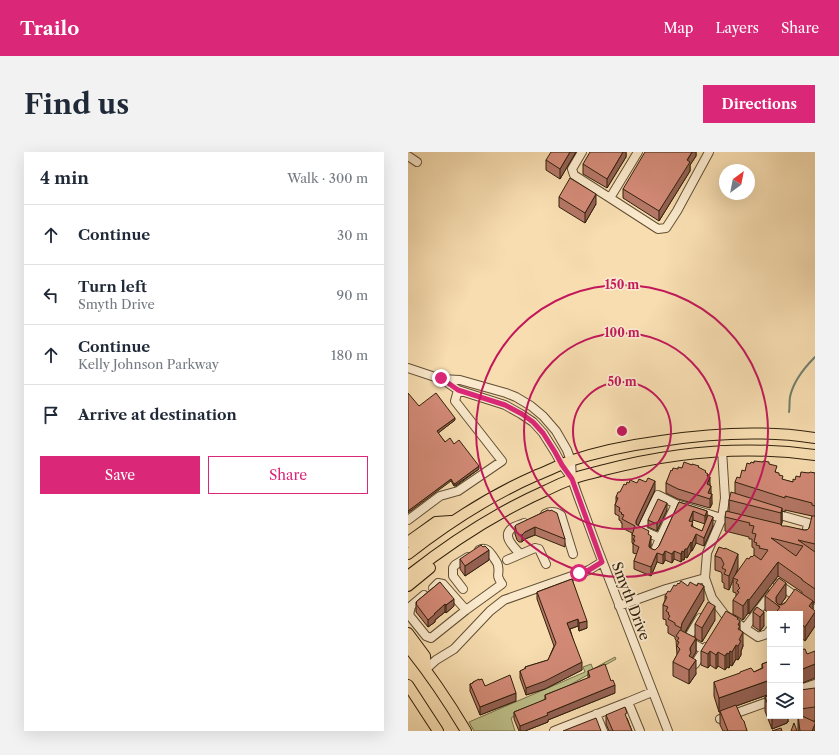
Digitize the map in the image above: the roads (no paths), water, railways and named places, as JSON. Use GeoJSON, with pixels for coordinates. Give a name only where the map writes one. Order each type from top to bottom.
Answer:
{"type":"FeatureCollection","features":[{"type":"Feature","properties":{"kind":"main road"},"geometry":{"type":"LineString","coordinates":[[408,554],[452,520],[502,492],[566,463],[612,449],[688,437],[731,433],[777,434],[815,438]]}},
{"type":"Feature","properties":{"kind":"main road"},"geometry":{"type":"LineString","coordinates":[[408,576],[445,548],[485,522],[533,496],[572,479],[624,465],[661,457],[690,453],[722,450],[748,450],[815,455]]}},
{"type":"Feature","properties":{"kind":"main road"},"geometry":{"type":"LineString","coordinates":[[408,542],[436,522],[452,520]]}},
{"type":"Feature","properties":{"kind":"main road"},"geometry":{"type":"LineString","coordinates":[[408,586],[435,564],[445,548]]}},
{"type":"Feature","properties":{"kind":"main road"},"geometry":{"type":"LineString","coordinates":[[408,633],[426,656],[426,669]]}},
{"type":"Feature","properties":{"kind":"main road"},"geometry":{"type":"LineString","coordinates":[[408,647],[426,669],[466,731]]}},
{"type":"Feature","properties":{"kind":"main road"},"geometry":{"type":"LineString","coordinates":[[408,685],[438,731]]}},
{"type":"Feature","properties":{"kind":"street"},"geometry":{"type":"LineString","coordinates":[[582,152],[572,169],[574,175],[658,229],[666,228],[677,211],[709,152]]}},
{"type":"Feature","properties":{"kind":"street"},"geometry":{"type":"LineString","coordinates":[[610,198],[638,152]]}},
{"type":"Feature","properties":{"kind":"street"},"geometry":{"type":"LineString","coordinates":[[408,156],[417,162]]}},
{"type":"Feature","properties":{"kind":"street"},"geometry":{"type":"LineString","coordinates":[[408,368],[441,378],[460,380],[506,393],[532,406],[556,431],[567,450],[566,463]]}},
{"type":"Feature","properties":{"kind":"street"},"geometry":{"type":"LineString","coordinates":[[441,378],[458,390],[505,405],[522,414],[533,422],[543,433],[555,452],[566,463]]}},
{"type":"Feature","properties":{"kind":"street"},"geometry":{"type":"LineString","coordinates":[[408,520],[440,496],[458,491],[502,461],[455,401],[458,390]]}},
{"type":"Feature","properties":{"kind":"street"},"geometry":{"type":"LineString","coordinates":[[704,650],[687,640],[708,604],[705,578],[707,553],[728,500],[722,450]]}},
{"type":"Feature","properties":{"kind":"street","name":"Smyth Drive"},"geometry":{"type":"LineString","coordinates":[[566,463],[602,562],[668,731]]}},
{"type":"Feature","properties":{"kind":"street"},"geometry":{"type":"LineString","coordinates":[[660,538],[641,530],[658,495],[676,504],[742,524]]}},
{"type":"Feature","properties":{"kind":"street"},"geometry":{"type":"LineString","coordinates":[[654,553],[676,504]]}},
{"type":"Feature","properties":{"kind":"street"},"geometry":{"type":"LineString","coordinates":[[520,554],[508,539],[508,533],[512,528],[550,511],[561,515],[573,554]]}},
{"type":"Feature","properties":{"kind":"street"},"geometry":{"type":"LineString","coordinates":[[768,512],[789,521],[812,524],[804,539],[798,538]]}},
{"type":"Feature","properties":{"kind":"street"},"geometry":{"type":"LineString","coordinates":[[463,589],[453,576],[453,568],[459,562],[482,548],[486,549],[490,552],[498,565],[497,577],[502,584],[431,638],[426,636],[409,615],[411,606],[438,583],[443,584],[466,610]]}},
{"type":"Feature","properties":{"kind":"street"},"geometry":{"type":"LineString","coordinates":[[507,560],[535,548],[539,549],[546,564]]}},
{"type":"Feature","properties":{"kind":"street"},"geometry":{"type":"LineString","coordinates":[[426,669],[436,660],[454,649],[490,611],[504,600],[589,570],[602,562]]}},
{"type":"Feature","properties":{"kind":"street"},"geometry":{"type":"LineString","coordinates":[[619,606],[666,589],[705,578]]}},
{"type":"Feature","properties":{"kind":"street"},"geometry":{"type":"LineString","coordinates":[[745,628],[778,584],[792,598],[815,610]]}},
{"type":"Feature","properties":{"kind":"street"},"geometry":{"type":"LineString","coordinates":[[708,604],[723,618],[745,628],[758,637],[767,634]]}},
{"type":"Feature","properties":{"kind":"street"},"geometry":{"type":"LineString","coordinates":[[695,664],[711,639]]}},
{"type":"Feature","properties":{"kind":"street"},"geometry":{"type":"LineString","coordinates":[[803,689],[813,685],[815,694]]}},
{"type":"Feature","properties":{"kind":"street"},"geometry":{"type":"LineString","coordinates":[[554,731],[652,692]]}},
{"type":"Feature","properties":{"kind":"street"},"geometry":{"type":"LineString","coordinates":[[628,702],[640,731]]}},
{"type":"Feature","properties":{"kind":"street"},"geometry":{"type":"LineString","coordinates":[[720,719],[741,715],[767,702]]}},
{"type":"Feature","properties":{"kind":"street"},"geometry":{"type":"LineString","coordinates":[[596,714],[603,731]]}},
{"type":"Feature","properties":{"kind":"waterway"},"geometry":{"type":"LineString","coordinates":[[789,412],[791,391],[803,371],[815,357]]}}]}
